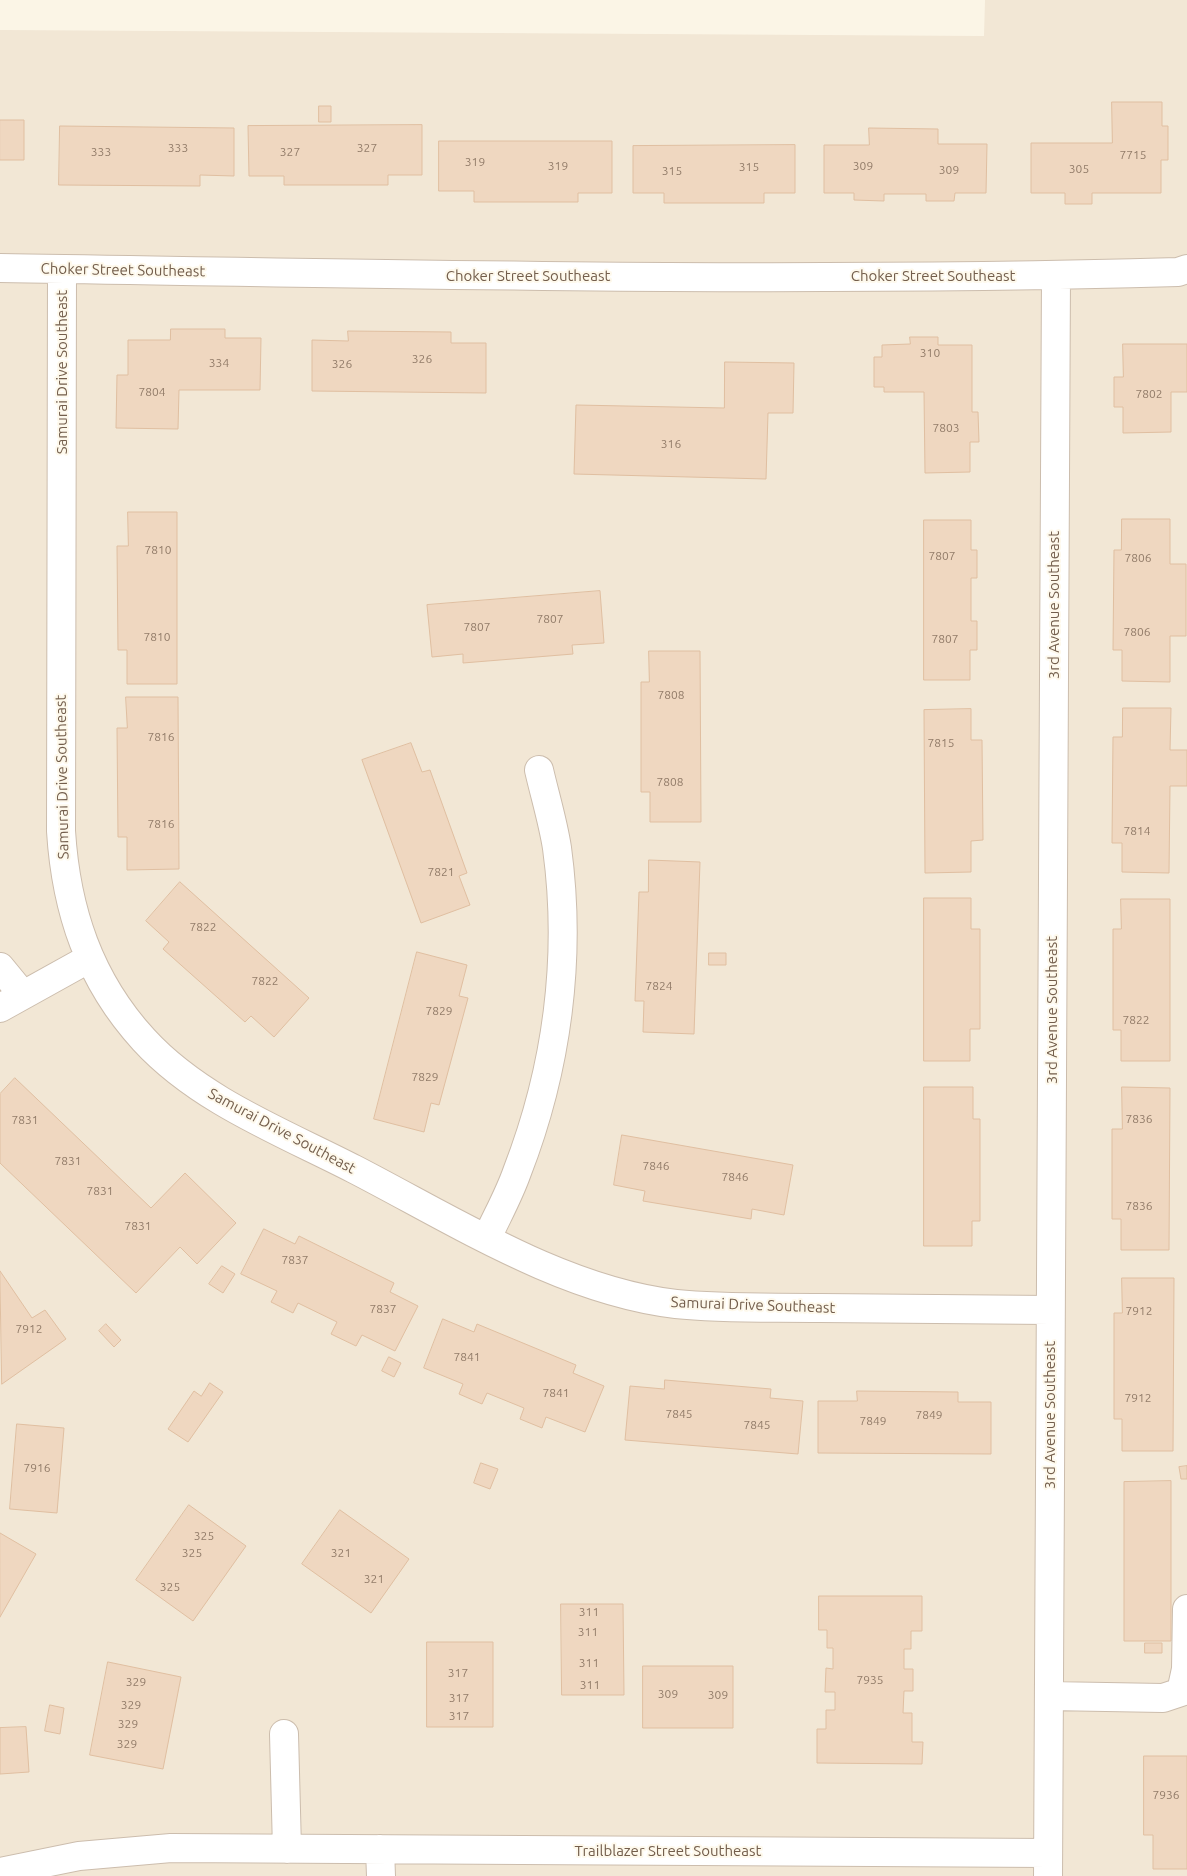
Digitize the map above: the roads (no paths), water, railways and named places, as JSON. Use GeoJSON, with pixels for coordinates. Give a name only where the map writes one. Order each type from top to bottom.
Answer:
{"type":"FeatureCollection","features":[{"type":"Feature","properties":{"kind":"street","name":"Choker Street Southeast"},"geometry":{"type":"LineString","coordinates":[[0,268],[542,277],[1056,276]]}},
{"type":"Feature","properties":{"kind":"street","name":"Samurai Drive Southeast"},"geometry":{"type":"LineString","coordinates":[[62,269],[61,831],[68,896],[90,958],[105,987],[144,1040],[167,1063],[201,1088],[228,1104],[552,1270],[612,1291],[675,1304],[737,1307],[1050,1310]]}},
{"type":"Feature","properties":{"kind":"street"},"geometry":{"type":"LineString","coordinates":[[1056,276],[1178,272],[1187,269]]}},
{"type":"Feature","properties":{"kind":"street","name":"3rd Avenue Southeast"},"geometry":{"type":"LineString","coordinates":[[1048,1864],[1056,276]]}},
{"type":"Feature","properties":{"kind":"street"},"geometry":{"type":"LineString","coordinates":[[488,1238],[517,1174],[533,1128],[554,1049],[561,989],[563,910],[557,847],[539,770]]}},
{"type":"Feature","properties":{"kind":"street"},"geometry":{"type":"LineString","coordinates":[[0,967],[11,1002],[90,958]]}},
{"type":"Feature","properties":{"kind":"street"},"geometry":{"type":"LineString","coordinates":[[1049,1696],[1163,1698],[1181,1692],[1186,1669],[1187,1608]]}},
{"type":"Feature","properties":{"kind":"street"},"geometry":{"type":"LineString","coordinates":[[284,1734],[287,1849]]}},
{"type":"Feature","properties":{"kind":"street","name":"Trailblazer Street Southeast"},"geometry":{"type":"LineString","coordinates":[[0,1872],[79,1856],[162,1849],[380,1849],[1048,1864]]}},
{"type":"Feature","properties":{"kind":"street"},"geometry":{"type":"LineString","coordinates":[[380,1849],[380,1876]]}}]}
